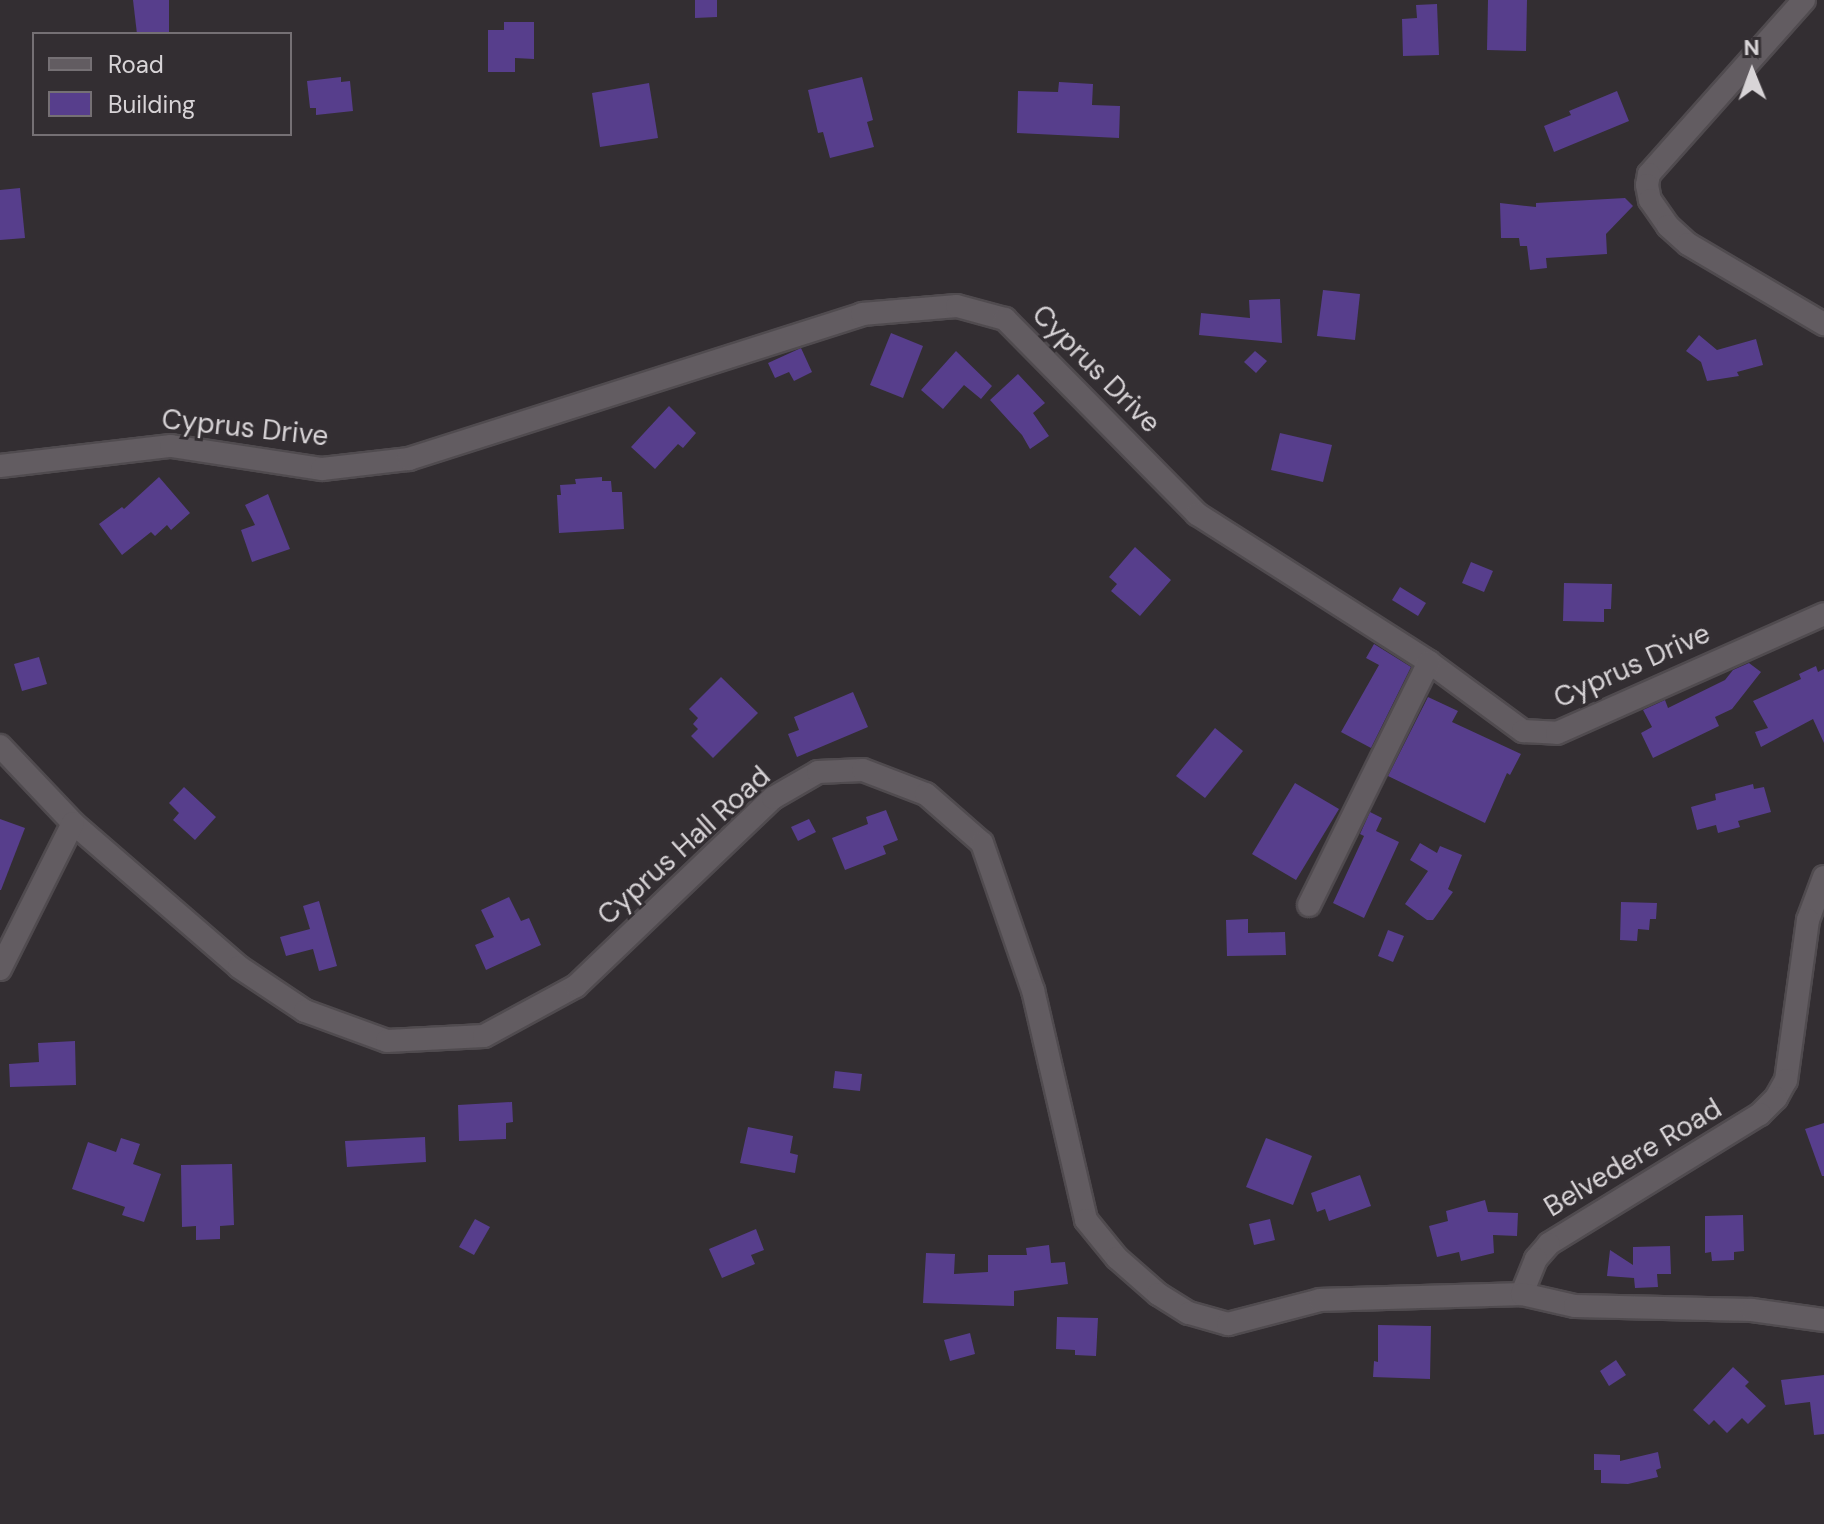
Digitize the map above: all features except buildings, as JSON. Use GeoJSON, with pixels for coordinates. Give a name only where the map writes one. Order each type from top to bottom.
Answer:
{"type":"FeatureCollection","features":[{"type":"Feature","properties":{"kind":"street"},"geometry":{"type":"LineString","coordinates":[[1804,0],[1649,174],[1647,185],[1650,200],[1668,226],[1688,244],[1824,324]]}},
{"type":"Feature","properties":{"kind":"street","name":"Cyprus Drive"},"geometry":{"type":"LineString","coordinates":[[0,466],[171,446],[322,469],[409,459],[862,314],[957,306],[1005,319],[1197,514],[1429,662],[1523,731],[1557,733],[1824,614]]}},
{"type":"Feature","properties":{"kind":"street"},"geometry":{"type":"LineString","coordinates":[[1309,905],[1429,662]]}},
{"type":"Feature","properties":{"kind":"street","name":"Cyprus Hall Road"},"geometry":{"type":"LineString","coordinates":[[0,746],[73,823],[239,967],[305,1011],[387,1041],[484,1036],[576,986],[773,798],[818,772],[863,770],[926,794],[982,843],[1033,990],[1086,1220],[1117,1258],[1158,1294],[1189,1313],[1228,1324],[1320,1300],[1522,1294]]}},
{"type":"Feature","properties":{"kind":"street"},"geometry":{"type":"LineString","coordinates":[[0,969],[73,823]]}},
{"type":"Feature","properties":{"kind":"street","name":"Belvedere Road"},"geometry":{"type":"LineString","coordinates":[[1522,1294],[1536,1259],[1549,1244],[1722,1139],[1760,1114],[1776,1098],[1786,1080],[1808,920],[1824,877]]}},
{"type":"Feature","properties":{"kind":"street"},"geometry":{"type":"LineString","coordinates":[[1522,1294],[1575,1306],[1752,1310],[1824,1320]]}}]}
